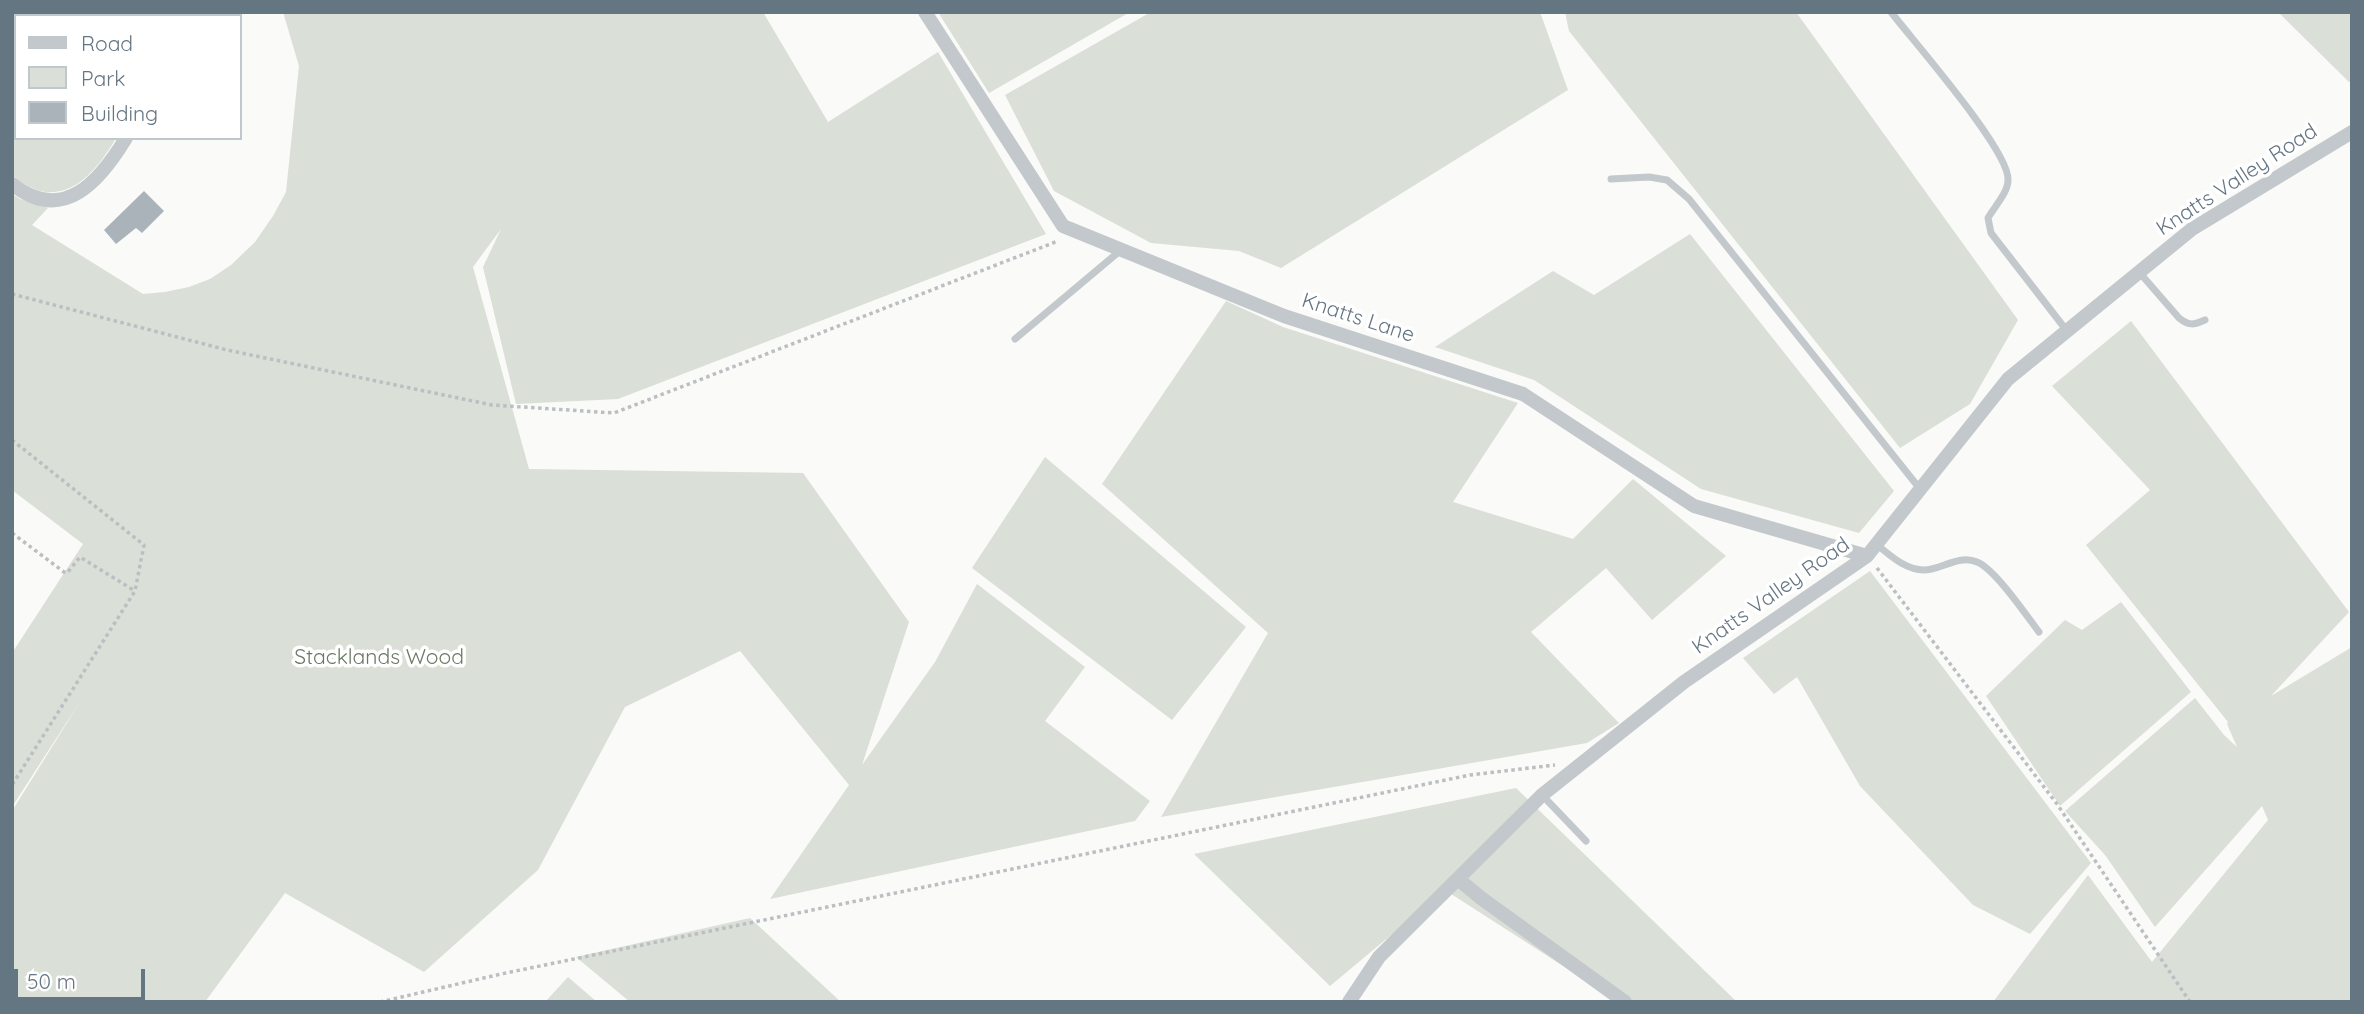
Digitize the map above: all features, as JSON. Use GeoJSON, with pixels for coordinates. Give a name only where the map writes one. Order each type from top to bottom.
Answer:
{"type":"FeatureCollection","features":[{"type":"Feature","properties":{"kind":"street","name":"Knatts Lane"},"geometry":{"type":"LineString","coordinates":[[925,12],[1063,226],[1284,316],[1523,394],[1694,506],[1872,550]]}},
{"type":"Feature","properties":{"kind":"street","name":"Knatts Valley Road"},"geometry":{"type":"LineString","coordinates":[[1349,1002],[1379,957],[1542,795],[1684,682],[1872,550],[2008,379],[2192,229],[2352,132]]}},
{"type":"Feature","properties":{"kind":"street"},"geometry":{"type":"LineString","coordinates":[[12,184],[43,201],[66,199],[85,191],[103,172],[125,140]]}},
{"type":"Feature","properties":{"kind":"street"},"geometry":{"type":"LineString","coordinates":[[1458,879],[1480,898],[1625,1002]]}},
{"type":"Feature","properties":{"kind":"lane"},"geometry":{"type":"LineString","coordinates":[[1891,12],[1978,122],[2006,164],[2007,186],[1988,218],[1991,233],[2067,331]]}},
{"type":"Feature","properties":{"kind":"lane"},"geometry":{"type":"LineString","coordinates":[[1611,179],[1649,177],[1667,180],[1689,199],[1920,489]]}},
{"type":"Feature","properties":{"kind":"lane"},"geometry":{"type":"LineString","coordinates":[[1015,340],[1121,250]]}},
{"type":"Feature","properties":{"kind":"lane"},"geometry":{"type":"LineString","coordinates":[[2139,272],[2187,324],[2194,325],[2205,320]]}},
{"type":"Feature","properties":{"kind":"lane"},"geometry":{"type":"LineString","coordinates":[[1872,550],[1903,564],[1925,570],[1962,560],[1977,561],[1992,573],[2039,632]]}},
{"type":"Feature","properties":{"kind":"lane"},"geometry":{"type":"LineString","coordinates":[[1542,795],[1586,841]]}},
{"type":"Feature","properties":{"kind":"path"},"geometry":{"type":"LineString","coordinates":[[12,294],[227,350],[492,405],[614,413],[1079,232]]}},
{"type":"Feature","properties":{"kind":"path"},"geometry":{"type":"LineString","coordinates":[[12,440],[144,545],[135,591],[12,785]]}},
{"type":"Feature","properties":{"kind":"path"},"geometry":{"type":"LineString","coordinates":[[12,533],[64,572],[67,573],[80,557],[135,591]]}},
{"type":"Feature","properties":{"kind":"path"},"geometry":{"type":"LineString","coordinates":[[1872,550],[2068,821],[2190,1002]]}},
{"type":"Feature","properties":{"kind":"path"},"geometry":{"type":"LineString","coordinates":[[380,1002],[501,974],[1471,775],[1585,761]]}},
{"type":"Feature","properties":{"kind":"green space","name":"Stacklands Wood"},"geometry":{"type":"Polygon","coordinates":[[[283,12],[763,12],[828,122],[938,52],[1046,234],[618,399],[516,404],[483,267],[501,229],[473,267],[529,469],[803,473],[909,622],[862,765],[935,662],[977,584],[1085,667],[1045,721],[1150,801],[1135,821],[770,899],[849,785],[740,651],[625,707],[538,870],[424,972],[285,893],[205,1002],[12,1002],[12,811],[83,697],[12,807],[12,653],[83,544],[12,490],[12,194],[48,208],[32,225],[143,294],[189,287],[210,279],[231,265],[255,242],[286,192],[299,66],[283,12]]]}},
{"type":"Feature","properties":{"kind":"green space"},"geometry":{"type":"Polygon","coordinates":[[[938,12],[1130,12],[989,93],[938,12]]]}},
{"type":"Feature","properties":{"kind":"green space"},"geometry":{"type":"Polygon","coordinates":[[[1151,12],[1540,12],[1568,90],[1281,268],[1239,251],[1151,243],[1054,191],[1005,95],[1151,12]]]}},
{"type":"Feature","properties":{"kind":"green space"},"geometry":{"type":"Polygon","coordinates":[[[1565,12],[1796,12],[2018,320],[1970,404],[1900,448],[1569,31],[1565,12]]]}},
{"type":"Feature","properties":{"kind":"green space"},"geometry":{"type":"Polygon","coordinates":[[[2278,12],[2352,12],[2352,80],[2349,82],[2278,12]]]}},
{"type":"Feature","properties":{"kind":"green space"},"geometry":{"type":"Polygon","coordinates":[[[12,43],[14,140],[115,140],[96,167],[72,187],[58,192],[44,192],[28,186],[12,175],[12,43]]]}},
{"type":"Feature","properties":{"kind":"green space"},"geometry":{"type":"Polygon","coordinates":[[[1690,234],[1894,491],[1859,533],[1701,489],[1534,380],[1435,347],[1553,271],[1594,295],[1690,234]]]}},
{"type":"Feature","properties":{"kind":"green space"},"geometry":{"type":"Polygon","coordinates":[[[1226,301],[1283,327],[1518,403],[1453,502],[1573,539],[1633,479],[1726,556],[1652,620],[1606,568],[1531,632],[1619,723],[1587,743],[1161,817],[1268,633],[1102,484],[1226,301]]]}},
{"type":"Feature","properties":{"kind":"green space"},"geometry":{"type":"Polygon","coordinates":[[[2131,321],[2349,612],[2271,696],[2352,647],[2352,1002],[1993,1002],[2088,875],[2152,962],[2268,820],[2262,806],[2155,927],[2105,855],[2065,811],[2195,698],[2237,747],[2228,722],[2086,545],[2150,490],[2052,386],[2131,321]]]}},
{"type":"Feature","properties":{"kind":"green space"},"geometry":{"type":"Polygon","coordinates":[[[1045,457],[1246,627],[1172,720],[972,568],[1045,457]]]}},
{"type":"Feature","properties":{"kind":"green space"},"geometry":{"type":"Polygon","coordinates":[[[1870,571],[2091,863],[2030,934],[1973,905],[1860,786],[1797,677],[1774,694],[1743,658],[1870,571]]]}},
{"type":"Feature","properties":{"kind":"green space"},"geometry":{"type":"Polygon","coordinates":[[[2121,602],[2191,692],[2060,806],[1986,696],[2065,620],[2082,630],[2121,602]]]}},
{"type":"Feature","properties":{"kind":"green space"},"geometry":{"type":"Polygon","coordinates":[[[1516,788],[1737,1002],[1619,1002],[1445,890],[1330,986],[1194,854],[1516,788]]]}},
{"type":"Feature","properties":{"kind":"green space"},"geometry":{"type":"Polygon","coordinates":[[[750,918],[841,1002],[630,1002],[576,957],[750,918]]]}},
{"type":"Feature","properties":{"kind":"green space"},"geometry":{"type":"Polygon","coordinates":[[[568,977],[597,1002],[545,1002],[568,977]]]}},
{"type":"Feature","properties":{"kind":"building"},"geometry":{"type":"Polygon","coordinates":[[[144,191],[164,211],[142,233],[136,228],[116,244],[104,230],[144,191]]]}}]}
